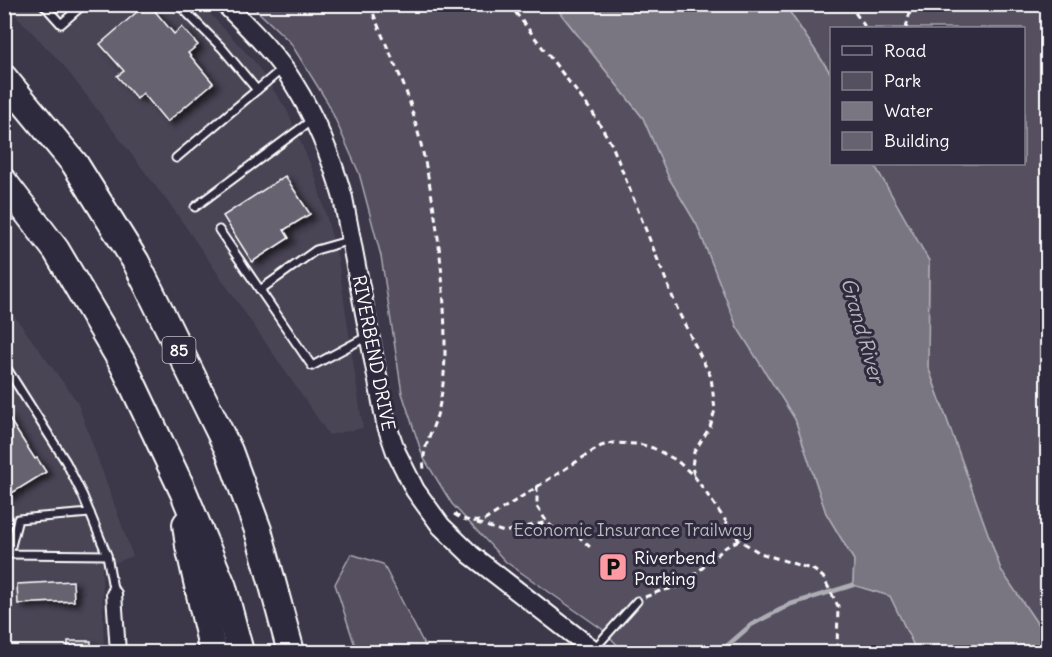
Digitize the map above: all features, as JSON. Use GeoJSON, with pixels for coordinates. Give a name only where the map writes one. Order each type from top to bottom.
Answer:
{"type":"FeatureCollection","features":[{"type":"Feature","properties":{"kind":"highway","name":"85"},"geometry":{"type":"LineString","coordinates":[[4,78],[75,164],[136,262],[229,451],[258,530],[291,652]]}},
{"type":"Feature","properties":{"kind":"highway"},"geometry":{"type":"LineString","coordinates":[[4,182],[56,250],[123,364],[183,491],[224,587],[240,652]]}},
{"type":"Feature","properties":{"kind":"highway"},"geometry":{"type":"LineString","coordinates":[[183,491],[189,546],[213,652]]}},
{"type":"Feature","properties":{"kind":"street","name":"RIVERBEND DRIVE"},"geometry":{"type":"LineString","coordinates":[[225,4],[272,52],[295,84],[333,165],[352,240],[386,423],[396,452],[415,490],[441,526],[471,555],[595,651]]}},
{"type":"Feature","properties":{"kind":"street"},"geometry":{"type":"LineString","coordinates":[[114,594],[118,652]]}},
{"type":"Feature","properties":{"kind":"lane"},"geometry":{"type":"LineString","coordinates":[[44,4],[61,24],[84,4]]}},
{"type":"Feature","properties":{"kind":"lane"},"geometry":{"type":"LineString","coordinates":[[178,4],[215,40],[257,90]]}},
{"type":"Feature","properties":{"kind":"lane"},"geometry":{"type":"LineString","coordinates":[[176,158],[283,68]]}},
{"type":"Feature","properties":{"kind":"lane"},"geometry":{"type":"LineString","coordinates":[[195,207],[312,120]]}},
{"type":"Feature","properties":{"kind":"lane"},"geometry":{"type":"LineString","coordinates":[[219,231],[312,366],[370,335]]}},
{"type":"Feature","properties":{"kind":"lane"},"geometry":{"type":"LineString","coordinates":[[260,290],[316,250],[352,240]]}},
{"type":"Feature","properties":{"kind":"lane"},"geometry":{"type":"LineString","coordinates":[[4,364],[66,462],[90,513],[106,555],[114,594]]}},
{"type":"Feature","properties":{"kind":"lane"},"geometry":{"type":"LineString","coordinates":[[90,513],[18,519],[7,552],[106,555]]}},
{"type":"Feature","properties":{"kind":"lane"},"geometry":{"type":"LineString","coordinates":[[595,651],[637,601]]}},
{"type":"Feature","properties":{"kind":"path"},"geometry":{"type":"LineString","coordinates":[[370,4],[412,108],[432,198],[440,249],[445,346],[444,375],[437,415],[423,457],[424,471]]}},
{"type":"Feature","properties":{"kind":"path"},"geometry":{"type":"LineString","coordinates":[[509,4],[593,113],[612,145],[678,313],[711,377],[715,410],[710,427],[694,452],[692,466],[695,477]]}},
{"type":"Feature","properties":{"kind":"path"},"geometry":{"type":"LineString","coordinates":[[849,4],[866,27]]}},
{"type":"Feature","properties":{"kind":"path"},"geometry":{"type":"LineString","coordinates":[[906,27],[912,4]]}},
{"type":"Feature","properties":{"kind":"path"},"geometry":{"type":"LineString","coordinates":[[474,522],[496,514],[601,446],[612,442],[626,442],[653,448],[676,460],[695,477],[739,540],[760,553],[814,570],[823,577],[838,606],[837,652]]}},
{"type":"Feature","properties":{"kind":"path"},"geometry":{"type":"LineString","coordinates":[[537,486],[537,507],[547,522],[554,529],[578,536],[590,547]]}},
{"type":"Feature","properties":{"kind":"path"},"geometry":{"type":"LineString","coordinates":[[449,508],[462,519],[504,532],[547,522]]}},
{"type":"Feature","properties":{"kind":"path"},"geometry":{"type":"LineString","coordinates":[[637,601],[660,591],[675,588],[691,578],[726,547],[739,540]]}},
{"type":"Feature","properties":{"kind":"shaded area"},"geometry":{"type":"Polygon","coordinates":[[[6,5],[202,5],[254,61],[287,110],[315,175],[338,259],[363,428],[329,435],[174,210],[63,65],[6,5]]]}},
{"type":"Feature","properties":{"kind":"shaded area"},"geometry":{"type":"Polygon","coordinates":[[[4,302],[77,401],[133,556],[102,568],[104,652],[5,652],[4,302]]]}},
{"type":"Feature","properties":{"kind":"green space","name":"Economic Insurance Trailway"},"geometry":{"type":"Polygon","coordinates":[[[251,5],[554,5],[643,118],[669,178],[697,225],[737,327],[795,419],[826,513],[854,560],[853,585],[890,596],[917,652],[624,652],[602,629],[506,562],[452,504],[423,457],[402,393],[381,256],[359,173],[328,103],[290,42],[251,5]]]}},
{"type":"Feature","properties":{"kind":"green space"},"geometry":{"type":"Polygon","coordinates":[[[785,5],[1047,5],[1047,62],[1042,66],[1048,73],[1047,638],[1001,570],[928,367],[929,261],[875,165],[1025,165],[1025,27],[830,27],[830,72],[785,5]]]}},
{"type":"Feature","properties":{"kind":"green space"},"geometry":{"type":"Polygon","coordinates":[[[351,554],[383,564],[428,652],[357,652],[335,584],[351,554]]]}},
{"type":"Feature","properties":{"kind":"water","name":"Grand River"},"geometry":{"type":"Polygon","coordinates":[[[554,5],[785,5],[830,72],[830,165],[875,165],[929,261],[928,367],[1001,570],[1047,638],[1047,652],[917,652],[890,596],[853,585],[854,560],[826,513],[795,419],[737,327],[697,225],[669,178],[643,118],[554,5]]]}},
{"type":"Feature","properties":{"kind":"building"},"geometry":{"type":"Polygon","coordinates":[[[146,4],[149,4],[174,34],[182,27],[198,45],[188,53],[213,83],[167,122],[143,93],[137,99],[117,76],[124,71],[100,44],[146,4]]]}},
{"type":"Feature","properties":{"kind":"building"},"geometry":{"type":"Polygon","coordinates":[[[285,176],[310,214],[284,230],[289,238],[252,262],[223,216],[285,176]]]}},
{"type":"Feature","properties":{"kind":"building"},"geometry":{"type":"Polygon","coordinates":[[[4,411],[46,472],[4,498],[4,411]]]}},
{"type":"Feature","properties":{"kind":"building"},"geometry":{"type":"Polygon","coordinates":[[[73,581],[74,601],[18,604],[17,584],[73,581]]]}},
{"type":"Feature","properties":{"kind":"building"},"geometry":{"type":"Polygon","coordinates":[[[68,641],[91,641],[91,652],[68,652],[68,641]]]}},
{"type":"Feature","properties":{"kind":"waterway"},"geometry":{"type":"LineString","coordinates":[[720,652],[751,625],[791,604],[853,585]]}},
{"type":"Feature","properties":{"kind":"place","name":"Riverbend Parking"},"geometry":{"type":"Point","coordinates":[613,567]}}]}
